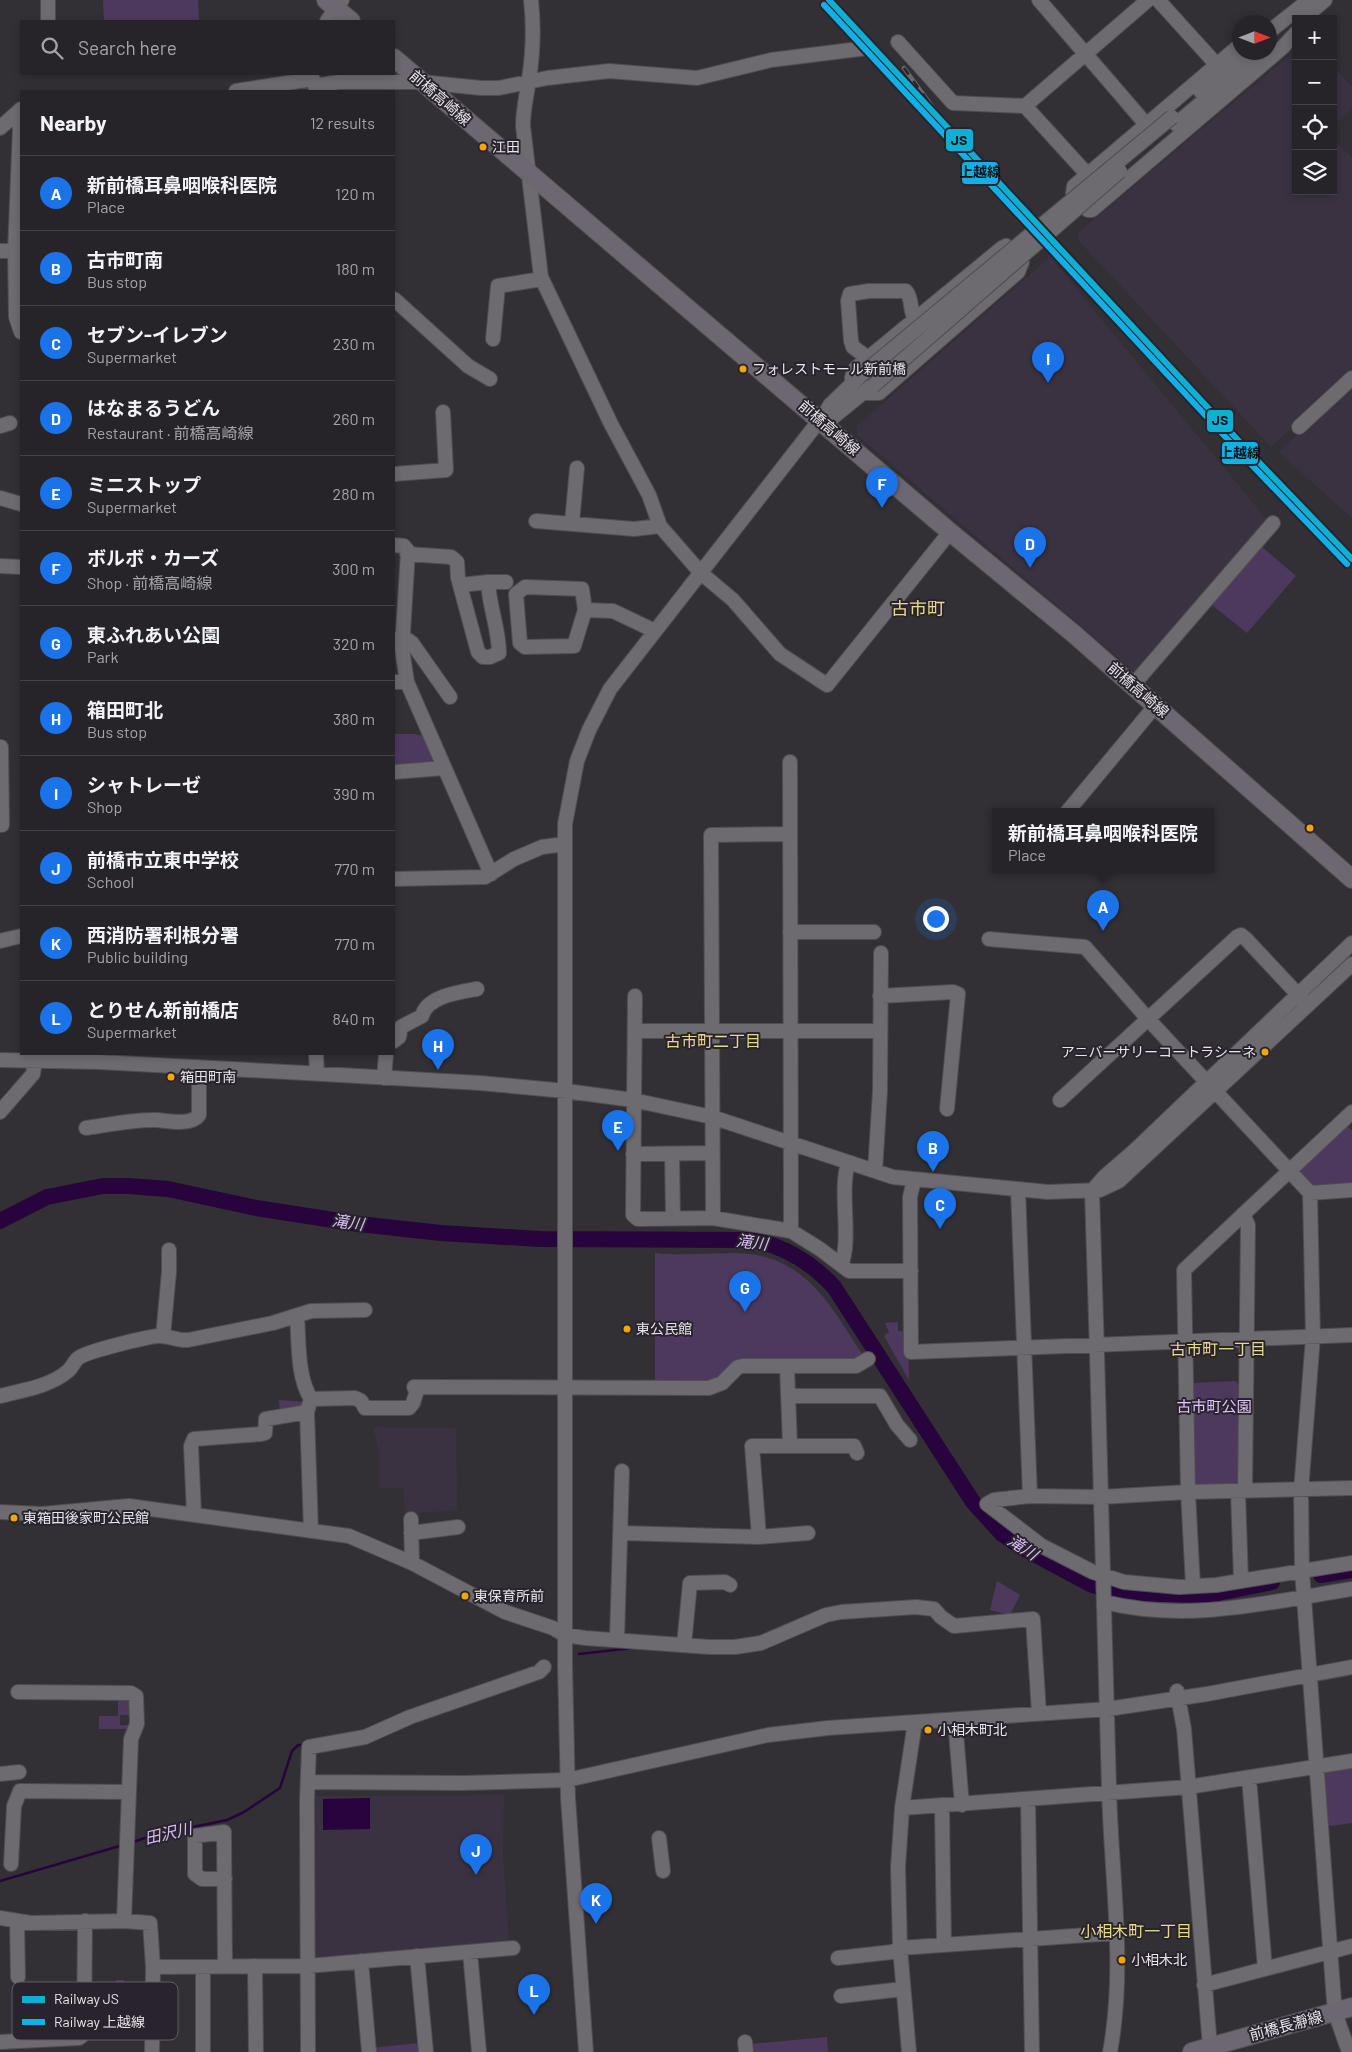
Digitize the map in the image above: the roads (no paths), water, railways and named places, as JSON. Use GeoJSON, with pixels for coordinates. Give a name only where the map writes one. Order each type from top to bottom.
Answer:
{"type":"FeatureCollection","features":[{"type":"Feature","properties":{"kind":"main road"},"geometry":{"type":"LineString","coordinates":[[333,7],[350,20]]}},
{"type":"Feature","properties":{"kind":"main road","name":"前橋高崎線"},"geometry":{"type":"LineString","coordinates":[[395,59],[819,421],[1133,685],[1352,879]]}},
{"type":"Feature","properties":{"kind":"main road","name":"前橋長瀞線"},"geometry":{"type":"LineString","coordinates":[[1192,2052],[1344,2010]]}},
{"type":"Feature","properties":{"kind":"street"},"geometry":{"type":"LineString","coordinates":[[48,0],[48,20]]}},
{"type":"Feature","properties":{"kind":"street"},"geometry":{"type":"LineString","coordinates":[[530,0],[533,38],[529,82],[523,104],[528,173],[538,261],[542,278],[611,424],[649,494],[660,526],[701,573],[733,600],[780,654],[827,685],[950,532]]}},
{"type":"Feature","properties":{"kind":"street"},"geometry":{"type":"LineString","coordinates":[[1039,0],[1146,123]]}},
{"type":"Feature","properties":{"kind":"street"},"geometry":{"type":"LineString","coordinates":[[898,42],[953,103],[1025,106],[1086,54],[1132,5],[1148,0]]}},
{"type":"Feature","properties":{"kind":"street"},"geometry":{"type":"LineString","coordinates":[[1158,0],[1216,64]]}},
{"type":"Feature","properties":{"kind":"street"},"geometry":{"type":"LineString","coordinates":[[1277,24],[1308,0]]}},
{"type":"Feature","properties":{"kind":"street"},"geometry":{"type":"LineString","coordinates":[[1309,15],[1326,0]]}},
{"type":"Feature","properties":{"kind":"street"},"geometry":{"type":"LineString","coordinates":[[1277,41],[1292,28]]}},
{"type":"Feature","properties":{"kind":"street"},"geometry":{"type":"LineString","coordinates":[[1232,51],[1074,186],[1072,191],[1090,210],[1282,48],[1292,37]]}},
{"type":"Feature","properties":{"kind":"street"},"geometry":{"type":"LineString","coordinates":[[246,90],[339,82],[421,82],[487,88],[609,71],[697,78],[771,60],[866,48]]}},
{"type":"Feature","properties":{"kind":"street"},"geometry":{"type":"LineString","coordinates":[[819,421],[832,418],[868,389],[1174,120],[1237,60]]}},
{"type":"Feature","properties":{"kind":"street"},"geometry":{"type":"LineString","coordinates":[[586,2052],[567,1780],[565,1635],[565,844],[567,806],[582,745],[610,689],[819,421],[830,404],[856,379],[1174,120],[1252,60]]}},
{"type":"Feature","properties":{"kind":"street"},"geometry":{"type":"LineString","coordinates":[[1025,106],[1087,174]]}},
{"type":"Feature","properties":{"kind":"street"},"geometry":{"type":"LineString","coordinates":[[0,128],[19,111]]}},
{"type":"Feature","properties":{"kind":"street"},"geometry":{"type":"LineString","coordinates":[[19,111],[16,317],[20,329]]}},
{"type":"Feature","properties":{"kind":"street"},"geometry":{"type":"LineString","coordinates":[[856,379],[854,371],[868,358],[1002,248],[1006,246],[1010,248],[1022,262],[1018,272],[879,393],[868,389]]}},
{"type":"Feature","properties":{"kind":"street"},"geometry":{"type":"LineString","coordinates":[[0,250],[18,252]]}},
{"type":"Feature","properties":{"kind":"street"},"geometry":{"type":"LineString","coordinates":[[493,339],[498,286],[542,278]]}},
{"type":"Feature","properties":{"kind":"street"},"geometry":{"type":"LineString","coordinates":[[868,358],[853,347],[851,341],[848,301],[850,294],[869,291],[906,291],[909,296],[911,313],[915,319]]}},
{"type":"Feature","properties":{"kind":"street"},"geometry":{"type":"LineString","coordinates":[[395,300],[468,366],[490,379]]}},
{"type":"Feature","properties":{"kind":"street"},"geometry":{"type":"LineString","coordinates":[[1299,427],[1352,378]]}},
{"type":"Feature","properties":{"kind":"street"},"geometry":{"type":"LineString","coordinates":[[395,474],[446,470],[443,412]]}},
{"type":"Feature","properties":{"kind":"street"},"geometry":{"type":"LineString","coordinates":[[572,523],[578,468]]}},
{"type":"Feature","properties":{"kind":"street"},"geometry":{"type":"LineString","coordinates":[[0,498],[20,504]]}},
{"type":"Feature","properties":{"kind":"street"},"geometry":{"type":"LineString","coordinates":[[536,521],[634,529],[660,526]]}},
{"type":"Feature","properties":{"kind":"street"},"geometry":{"type":"LineString","coordinates":[[1133,685],[1272,523]]}},
{"type":"Feature","properties":{"kind":"street"},"geometry":{"type":"LineString","coordinates":[[395,545],[407,547],[398,639],[402,657],[401,682],[444,768],[491,874]]}},
{"type":"Feature","properties":{"kind":"street"},"geometry":{"type":"LineString","coordinates":[[407,554],[452,557],[457,562],[478,652],[483,656],[490,657],[499,652],[488,582]]}},
{"type":"Feature","properties":{"kind":"street"},"geometry":{"type":"LineString","coordinates":[[0,566],[20,568]]}},
{"type":"Feature","properties":{"kind":"street"},"geometry":{"type":"LineString","coordinates":[[461,585],[506,582]]}},
{"type":"Feature","properties":{"kind":"street"},"geometry":{"type":"LineString","coordinates":[[525,587],[582,589],[586,610],[574,646],[525,647],[520,643],[516,594],[520,589],[525,587]]}},
{"type":"Feature","properties":{"kind":"street"},"geometry":{"type":"LineString","coordinates":[[586,610],[613,611],[655,632]]}},
{"type":"Feature","properties":{"kind":"street"},"geometry":{"type":"LineString","coordinates":[[398,639],[408,640],[414,646],[450,697]]}},
{"type":"Feature","properties":{"kind":"street"},"geometry":{"type":"LineString","coordinates":[[1070,808],[1156,705]]}},
{"type":"Feature","properties":{"kind":"street"},"geometry":{"type":"LineString","coordinates":[[1,746],[2,826]]}},
{"type":"Feature","properties":{"kind":"street"},"geometry":{"type":"LineString","coordinates":[[790,762],[790,1230]]}},
{"type":"Feature","properties":{"kind":"street"},"geometry":{"type":"LineString","coordinates":[[395,772],[438,771],[444,768]]}},
{"type":"Feature","properties":{"kind":"street"},"geometry":{"type":"LineString","coordinates":[[713,1218],[711,835],[790,834]]}},
{"type":"Feature","properties":{"kind":"street"},"geometry":{"type":"LineString","coordinates":[[395,879],[481,877],[491,874],[514,859],[542,847],[565,844]]}},
{"type":"Feature","properties":{"kind":"street"},"geometry":{"type":"LineString","coordinates":[[790,932],[874,932]]}},
{"type":"Feature","properties":{"kind":"street"},"geometry":{"type":"LineString","coordinates":[[1060,1100],[1241,935],[1303,1000]]}},
{"type":"Feature","properties":{"kind":"street"},"geometry":{"type":"LineString","coordinates":[[0,941],[20,936]]}},
{"type":"Feature","properties":{"kind":"street"},"geometry":{"type":"LineString","coordinates":[[989,939],[1085,947],[1148,1019],[1310,1193],[1313,1337],[1301,1491],[1303,1595],[1330,1952],[1344,2010],[1349,2052]]}},
{"type":"Feature","properties":{"kind":"street"},"geometry":{"type":"LineString","coordinates":[[0,1060],[199,1067],[566,1091],[633,1100],[712,1117],[848,1163],[914,1180],[1018,1190],[1092,1191],[1106,1188],[1119,1181],[1210,1086],[1303,1000],[1335,959],[1352,943]]}},
{"type":"Feature","properties":{"kind":"street"},"geometry":{"type":"LineString","coordinates":[[875,1171],[880,1100],[881,953]]}},
{"type":"Feature","properties":{"kind":"street"},"geometry":{"type":"LineString","coordinates":[[1303,1000],[1350,969],[1335,959]]}},
{"type":"Feature","properties":{"kind":"street"},"geometry":{"type":"LineString","coordinates":[[395,1040],[399,1037],[401,1027],[422,1016],[429,1004],[450,994],[477,989]]}},
{"type":"Feature","properties":{"kind":"street"},"geometry":{"type":"LineString","coordinates":[[880,996],[953,992],[958,994],[947,1109]]}},
{"type":"Feature","properties":{"kind":"street"},"geometry":{"type":"LineString","coordinates":[[635,996],[633,1215],[638,1219],[713,1218],[720,1221],[749,1222],[790,1230],[820,1248],[849,1271],[911,1271]]}},
{"type":"Feature","properties":{"kind":"street"},"geometry":{"type":"LineString","coordinates":[[635,1031],[880,1031]]}},
{"type":"Feature","properties":{"kind":"street"},"geometry":{"type":"LineString","coordinates":[[316,1055],[317,1074]]}},
{"type":"Feature","properties":{"kind":"street"},"geometry":{"type":"LineString","coordinates":[[384,1078],[386,1055]]}},
{"type":"Feature","properties":{"kind":"street"},"geometry":{"type":"LineString","coordinates":[[0,1112],[33,1074],[35,1061]]}},
{"type":"Feature","properties":{"kind":"street"},"geometry":{"type":"LineString","coordinates":[[86,1128],[138,1120],[176,1122],[196,1118],[199,1115],[199,1067]]}},
{"type":"Feature","properties":{"kind":"street"},"geometry":{"type":"LineString","coordinates":[[1193,1586],[1188,1492],[1184,1270],[1352,1112]]}},
{"type":"Feature","properties":{"kind":"street"},"geometry":{"type":"LineString","coordinates":[[633,1154],[712,1153]]}},
{"type":"Feature","properties":{"kind":"street"},"geometry":{"type":"LineString","coordinates":[[672,1154],[673,1219]]}},
{"type":"Feature","properties":{"kind":"street"},"geometry":{"type":"LineString","coordinates":[[841,1265],[844,1252],[844,1179],[848,1163]]}},
{"type":"Feature","properties":{"kind":"street"},"geometry":{"type":"LineString","coordinates":[[914,1180],[910,1197],[911,1352],[1352,1335]]}},
{"type":"Feature","properties":{"kind":"street"},"geometry":{"type":"LineString","coordinates":[[1018,1190],[1030,1496]]}},
{"type":"Feature","properties":{"kind":"street"},"geometry":{"type":"LineString","coordinates":[[1310,1193],[1352,1190]]}},
{"type":"Feature","properties":{"kind":"street"},"geometry":{"type":"LineString","coordinates":[[1092,1191],[1109,1794],[1116,1933],[1117,1997],[1110,2052]]}},
{"type":"Feature","properties":{"kind":"street"},"geometry":{"type":"LineString","coordinates":[[1241,1581],[1248,1225],[1243,1214]]}},
{"type":"Feature","properties":{"kind":"street"},"geometry":{"type":"LineString","coordinates":[[163,1336],[170,1272],[169,1250]]}},
{"type":"Feature","properties":{"kind":"street"},"geometry":{"type":"LineString","coordinates":[[0,1396],[32,1389],[62,1375],[69,1371],[81,1356],[163,1336],[177,1340],[188,1340],[321,1309],[365,1310]]}},
{"type":"Feature","properties":{"kind":"street"},"geometry":{"type":"LineString","coordinates":[[297,1316],[303,1377],[309,1405],[311,1531]]}},
{"type":"Feature","properties":{"kind":"street"},"geometry":{"type":"LineString","coordinates":[[194,1514],[191,1446],[194,1439],[265,1433],[266,1419],[309,1405],[355,1398],[361,1401],[365,1408],[409,1408],[413,1403],[416,1387],[709,1388],[722,1383],[738,1367],[856,1366],[868,1360]]}},
{"type":"Feature","properties":{"kind":"street"},"geometry":{"type":"LineString","coordinates":[[786,1367],[790,1445]]}},
{"type":"Feature","properties":{"kind":"street"},"geometry":{"type":"LineString","coordinates":[[788,1396],[880,1396],[897,1425],[910,1440]]}},
{"type":"Feature","properties":{"kind":"street"},"geometry":{"type":"LineString","coordinates":[[759,1537],[752,1446],[854,1446],[858,1453]]}},
{"type":"Feature","properties":{"kind":"street"},"geometry":{"type":"LineString","coordinates":[[617,1639],[622,1471]]}},
{"type":"Feature","properties":{"kind":"street"},"geometry":{"type":"LineString","coordinates":[[1352,1488],[1301,1491],[1242,1490],[1101,1497],[1030,1496],[994,1500],[987,1504],[1042,1546],[1103,1578],[1155,1586],[1193,1586],[1241,1581],[1352,1563]]}},
{"type":"Feature","properties":{"kind":"street"},"geometry":{"type":"LineString","coordinates":[[0,1512],[42,1514],[129,1506],[356,1538],[412,1563],[486,1603],[565,1635],[720,1648],[761,1643],[826,1616],[841,1612],[923,1607],[934,1609],[941,1617],[954,1626],[1033,1619],[1039,1713]]}},
{"type":"Feature","properties":{"kind":"street"},"geometry":{"type":"LineString","coordinates":[[412,1563],[411,1526],[458,1527]]}},
{"type":"Feature","properties":{"kind":"street"},"geometry":{"type":"LineString","coordinates":[[621,1533],[759,1537],[808,1533]]}},
{"type":"Feature","properties":{"kind":"street"},"geometry":{"type":"LineString","coordinates":[[684,1646],[690,1583],[725,1582],[730,1585]]}},
{"type":"Feature","properties":{"kind":"street"},"geometry":{"type":"LineString","coordinates":[[1104,1600],[1146,1610],[1209,1612],[1303,1595],[1352,1589]]}},
{"type":"Feature","properties":{"kind":"street"},"geometry":{"type":"LineString","coordinates":[[1310,1670],[1352,1658]]}},
{"type":"Feature","properties":{"kind":"street"},"geometry":{"type":"LineString","coordinates":[[308,1782],[454,1783],[567,1780],[768,1735],[828,1728],[1108,1709],[1310,1670],[1352,1666]]}},
{"type":"Feature","properties":{"kind":"street"},"geometry":{"type":"LineString","coordinates":[[308,2052],[309,1747],[365,1737],[419,1714],[523,1679],[544,1668]]}},
{"type":"Feature","properties":{"kind":"street"},"geometry":{"type":"LineString","coordinates":[[18,1692],[134,1694],[137,1699],[137,1724],[131,1739],[124,1921]]}},
{"type":"Feature","properties":{"kind":"street"},"geometry":{"type":"LineString","coordinates":[[1178,1694],[1184,1729],[1210,2047]]}},
{"type":"Feature","properties":{"kind":"street"},"geometry":{"type":"LineString","coordinates":[[955,1720],[962,1805]]}},
{"type":"Feature","properties":{"kind":"street"},"geometry":{"type":"LineString","coordinates":[[909,2052],[900,1948],[898,1867],[902,1808],[915,1722]]}},
{"type":"Feature","properties":{"kind":"street"},"geometry":{"type":"LineString","coordinates":[[902,1808],[1188,1787],[1352,1761]]}},
{"type":"Feature","properties":{"kind":"street"},"geometry":{"type":"LineString","coordinates":[[0,1774],[19,1772]]}},
{"type":"Feature","properties":{"kind":"street"},"geometry":{"type":"LineString","coordinates":[[1249,1778],[1265,1969]]}},
{"type":"Feature","properties":{"kind":"street"},"geometry":{"type":"LineString","coordinates":[[11,1864],[14,1806],[20,1791],[128,1792]]}},
{"type":"Feature","properties":{"kind":"street"},"geometry":{"type":"LineString","coordinates":[[1028,1799],[1032,2052]]}},
{"type":"Feature","properties":{"kind":"street"},"geometry":{"type":"LineString","coordinates":[[942,1806],[944,1945]]}},
{"type":"Feature","properties":{"kind":"street"},"geometry":{"type":"LineString","coordinates":[[659,1838],[663,1871]]}},
{"type":"Feature","properties":{"kind":"street"},"geometry":{"type":"LineString","coordinates":[[225,1879],[225,1966]]}},
{"type":"Feature","properties":{"kind":"street"},"geometry":{"type":"LineString","coordinates":[[0,1918],[17,1922],[145,1921],[151,1925],[153,1982]]}},
{"type":"Feature","properties":{"kind":"street"},"geometry":{"type":"LineString","coordinates":[[17,1922],[18,1977]]}},
{"type":"Feature","properties":{"kind":"street"},"geometry":{"type":"LineString","coordinates":[[84,1982],[85,1922]]}},
{"type":"Feature","properties":{"kind":"street"},"geometry":{"type":"LineString","coordinates":[[838,1958],[892,1952],[900,1948],[1116,1933]]}},
{"type":"Feature","properties":{"kind":"street"},"geometry":{"type":"LineString","coordinates":[[1204,1986],[1352,1946]]}},
{"type":"Feature","properties":{"kind":"street"},"geometry":{"type":"LineString","coordinates":[[153,1967],[308,1966],[513,1948]]}},
{"type":"Feature","properties":{"kind":"street"},"geometry":{"type":"LineString","coordinates":[[470,1952],[479,2052]]}},
{"type":"Feature","properties":{"kind":"street"},"geometry":{"type":"LineString","coordinates":[[417,1956],[426,2052]]}},
{"type":"Feature","properties":{"kind":"street"},"geometry":{"type":"LineString","coordinates":[[361,1961],[369,2052]]}},
{"type":"Feature","properties":{"kind":"street"},"geometry":{"type":"LineString","coordinates":[[255,1966],[256,2052]]}},
{"type":"Feature","properties":{"kind":"street"},"geometry":{"type":"LineString","coordinates":[[203,1967],[203,2052]]}},
{"type":"Feature","properties":{"kind":"street"},"geometry":{"type":"LineString","coordinates":[[841,1996],[903,1989]]}},
{"type":"Feature","properties":{"kind":"street"},"geometry":{"type":"LineString","coordinates":[[0,2042],[40,2040]]}},
{"type":"Feature","properties":{"kind":"waterway","name":"滝川"},"geometry":{"type":"LineString","coordinates":[[0,1221],[47,1197],[103,1186],[128,1186],[168,1189],[256,1208],[359,1224],[441,1233],[539,1239],[754,1240],[765,1243],[807,1263],[834,1287],[973,1502],[1002,1534],[1021,1547],[1090,1584],[1116,1593],[1208,1595],[1272,1582]]}},
{"type":"Feature","properties":{"kind":"waterway","name":"滝川"},"geometry":{"type":"LineString","coordinates":[[1321,1575],[1352,1570]]}},
{"type":"Feature","properties":{"kind":"waterway","name":"田沢川"},"geometry":{"type":"LineString","coordinates":[[579,1654],[633,1648]]}},
{"type":"Feature","properties":{"kind":"waterway","name":"田沢川"},"geometry":{"type":"LineString","coordinates":[[133,1842],[154,1835],[227,1820],[244,1812],[280,1788],[292,1751],[298,1745],[304,1745]]}},
{"type":"Feature","properties":{"kind":"waterway","name":"田沢川"},"geometry":{"type":"LineString","coordinates":[[0,1881],[123,1845]]}},
{"type":"Feature","properties":{"kind":"railway"},"geometry":{"type":"LineString","coordinates":[[904,68],[947,127]]}},
{"type":"Feature","properties":{"kind":"railway"},"geometry":{"type":"LineString","coordinates":[[986,169],[1023,218]]}},
{"type":"Feature","properties":{"kind":"rail line","name":"JS"},"geometry":{"type":"LineString","coordinates":[[829,0],[1250,453],[1352,559]]}},
{"type":"Feature","properties":{"kind":"rail line","name":"上越線"},"geometry":{"type":"LineString","coordinates":[[824,5],[1245,458],[1347,564]]}},
{"type":"Feature","properties":{"kind":"place","name":"江田"},"geometry":{"type":"Point","coordinates":[483,147]}},
{"type":"Feature","properties":{"kind":"place","name":"フォレストモール新前橋"},"geometry":{"type":"Point","coordinates":[743,369]}},
{"type":"Feature","properties":{"kind":"place","name":"シャトレーゼ"},"geometry":{"type":"Point","coordinates":[1048,383]}},
{"type":"Feature","properties":{"kind":"place","name":"ボルボ・カーズ"},"geometry":{"type":"Point","coordinates":[882,508]}},
{"type":"Feature","properties":{"kind":"place","name":"はなまるうどん"},"geometry":{"type":"Point","coordinates":[1030,568]}},
{"type":"Feature","properties":{"kind":"place","name":"新前橋耳鼻咽喉科医院"},"geometry":{"type":"Point","coordinates":[1103,931]}},
{"type":"Feature","properties":{"kind":"place","name":"アニバーサリーコートラシーネ"},"geometry":{"type":"Point","coordinates":[1265,1052]}},
{"type":"Feature","properties":{"kind":"place","name":"箱田町北"},"geometry":{"type":"Point","coordinates":[438,1070]}},
{"type":"Feature","properties":{"kind":"place","name":"箱田町南"},"geometry":{"type":"Point","coordinates":[171,1077]}},
{"type":"Feature","properties":{"kind":"place","name":"ミニストップ"},"geometry":{"type":"Point","coordinates":[618,1151]}},
{"type":"Feature","properties":{"kind":"place","name":"古市町南"},"geometry":{"type":"Point","coordinates":[933,1172]}},
{"type":"Feature","properties":{"kind":"place","name":"セブン-イレブン"},"geometry":{"type":"Point","coordinates":[940,1229]}},
{"type":"Feature","properties":{"kind":"place","name":"東ふれあい公園"},"geometry":{"type":"Point","coordinates":[745,1312]}},
{"type":"Feature","properties":{"kind":"place","name":"東公民館"},"geometry":{"type":"Point","coordinates":[627,1329]}},
{"type":"Feature","properties":{"kind":"place","name":"東箱田後家町公民館"},"geometry":{"type":"Point","coordinates":[14,1518]}},
{"type":"Feature","properties":{"kind":"place","name":"東保育所前"},"geometry":{"type":"Point","coordinates":[465,1596]}},
{"type":"Feature","properties":{"kind":"place","name":"小相木町北"},"geometry":{"type":"Point","coordinates":[928,1730]}},
{"type":"Feature","properties":{"kind":"place","name":"前橋市立東中学校"},"geometry":{"type":"Point","coordinates":[476,1875]}},
{"type":"Feature","properties":{"kind":"place","name":"西消防署利根分署"},"geometry":{"type":"Point","coordinates":[596,1924]}},
{"type":"Feature","properties":{"kind":"place","name":"小相木北"},"geometry":{"type":"Point","coordinates":[1122,1960]}},
{"type":"Feature","properties":{"kind":"place","name":"とりせん新前橋店"},"geometry":{"type":"Point","coordinates":[534,2015]}},
{"type":"Feature","properties":{"kind":"district","name":"古市町"},"geometry":{"type":"Point","coordinates":[918,609]}},
{"type":"Feature","properties":{"kind":"district","name":"古市町二丁目"},"geometry":{"type":"Point","coordinates":[713,1041]}},
{"type":"Feature","properties":{"kind":"district","name":"古市町一丁目"},"geometry":{"type":"Point","coordinates":[1218,1349]}},
{"type":"Feature","properties":{"kind":"district","name":"小相木町一丁目"},"geometry":{"type":"Point","coordinates":[1136,1931]}},
{"type":"Feature","properties":{"kind":"park label","name":"古市町公園"},"geometry":{"type":"Point","coordinates":[1214,1407]}}]}
